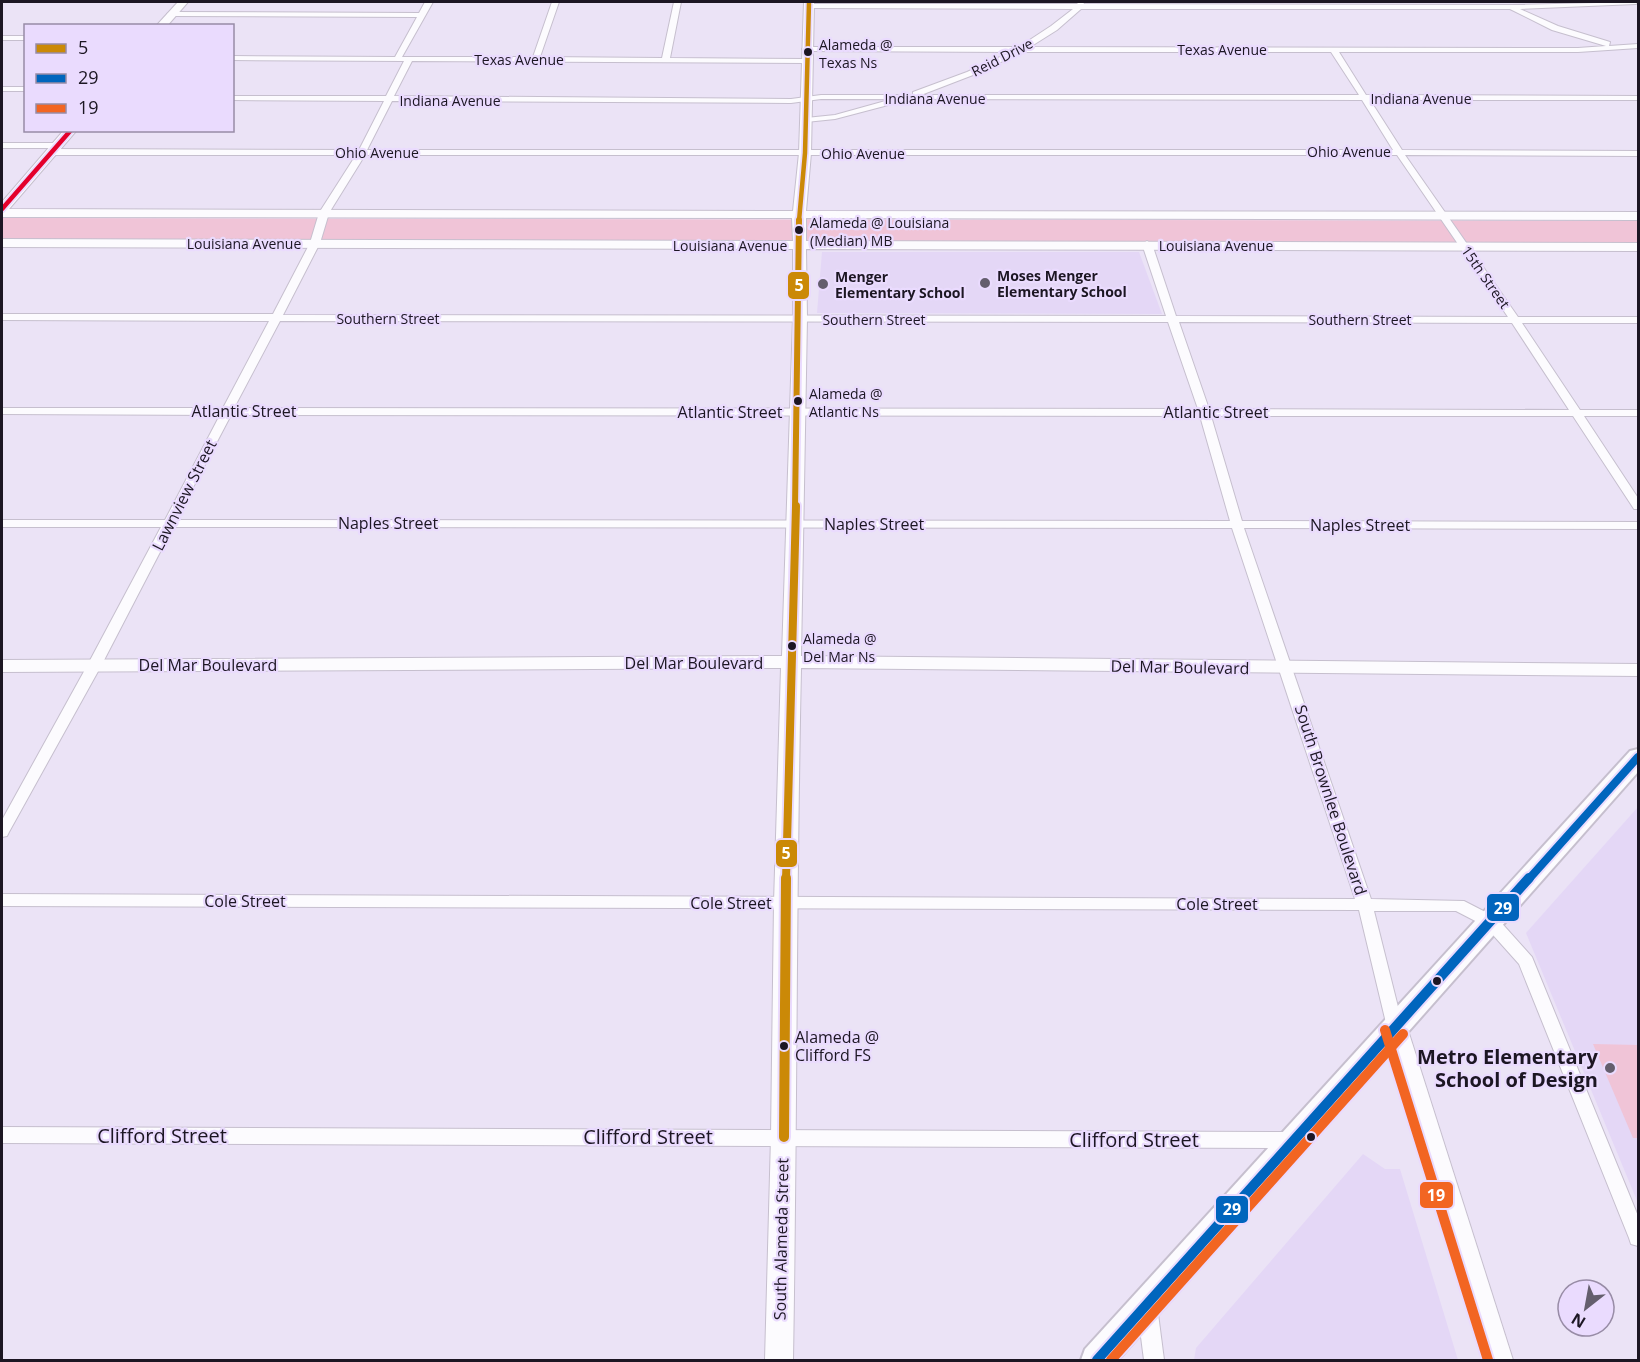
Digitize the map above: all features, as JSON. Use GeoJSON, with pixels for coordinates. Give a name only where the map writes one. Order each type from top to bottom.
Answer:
{"type":"FeatureCollection","features":[{"type":"Feature","properties":{"kind":"main road"},"geometry":{"type":"LineString","coordinates":[[163,24],[183,2]]}},
{"type":"Feature","properties":{"kind":"main road","name":"South Alameda Street"},"geometry":{"type":"LineString","coordinates":[[779,1360],[784,1137],[785,903],[793,662],[794,524],[800,318],[799,212],[805,153],[809,4]]}},
{"type":"Feature","properties":{"kind":"main road"},"geometry":{"type":"LineString","coordinates":[[2,211],[69,132]]}},
{"type":"Feature","properties":{"kind":"main road","name":"Louisiana Avenue"},"geometry":{"type":"LineString","coordinates":[[2,211],[1638,216]]}},
{"type":"Feature","properties":{"kind":"main road","name":"Louisiana Avenue"},"geometry":{"type":"LineString","coordinates":[[2,243],[800,246],[1464,245],[1636,249]]}},
{"type":"Feature","properties":{"kind":"main road","name":"Del Mar Boulevard"},"geometry":{"type":"LineString","coordinates":[[2,666],[793,662],[1638,670]]}},
{"type":"Feature","properties":{"kind":"main road"},"geometry":{"type":"LineString","coordinates":[[1097,1360],[1638,757]]}},
{"type":"Feature","properties":{"kind":"main road","name":"South Brownlee Boulevard"},"geometry":{"type":"LineString","coordinates":[[1395,1027],[1499,1360]]}},
{"type":"Feature","properties":{"kind":"street","name":"Lawnview Street"},"geometry":{"type":"LineString","coordinates":[[2,832],[94,666],[315,243],[324,213],[362,152],[388,99],[429,2]]}},
{"type":"Feature","properties":{"kind":"street"},"geometry":{"type":"LineString","coordinates":[[536,58],[556,2]]}},
{"type":"Feature","properties":{"kind":"street"},"geometry":{"type":"LineString","coordinates":[[666,59],[678,2]]}},
{"type":"Feature","properties":{"kind":"street"},"geometry":{"type":"LineString","coordinates":[[1503,2],[1555,28],[1638,52]]}},
{"type":"Feature","properties":{"kind":"street"},"geometry":{"type":"LineString","coordinates":[[809,4],[1511,7],[1636,2]]}},
{"type":"Feature","properties":{"kind":"street","name":"Reid Drive"},"geometry":{"type":"LineString","coordinates":[[806,120],[835,117],[907,98],[996,63],[1023,49],[1081,4]]}},
{"type":"Feature","properties":{"kind":"street"},"geometry":{"type":"LineString","coordinates":[[171,14],[422,15]]}},
{"type":"Feature","properties":{"kind":"street"},"geometry":{"type":"LineString","coordinates":[[2,38],[24,38]]}},
{"type":"Feature","properties":{"kind":"street","name":"Texas Avenue"},"geometry":{"type":"LineString","coordinates":[[234,58],[666,59],[1023,49],[1621,48],[1638,46]]}},
{"type":"Feature","properties":{"kind":"street","name":"15th Street"},"geometry":{"type":"LineString","coordinates":[[1333,49],[1398,151],[1515,320],[1638,506]]}},
{"type":"Feature","properties":{"kind":"street"},"geometry":{"type":"LineString","coordinates":[[2,89],[24,89]]}},
{"type":"Feature","properties":{"kind":"street","name":"Indiana Avenue"},"geometry":{"type":"LineString","coordinates":[[234,98],[1638,98]]}},
{"type":"Feature","properties":{"kind":"street","name":"Ohio Avenue"},"geometry":{"type":"LineString","coordinates":[[2,146],[55,149],[362,152],[1398,151],[1638,153]]}},
{"type":"Feature","properties":{"kind":"street","name":"South Brownlee Boulevard"},"geometry":{"type":"LineString","coordinates":[[1147,244],[1204,412],[1237,525],[1365,904],[1395,1027]]}},
{"type":"Feature","properties":{"kind":"street","name":"Southern Street"},"geometry":{"type":"LineString","coordinates":[[2,317],[1638,320]]}},
{"type":"Feature","properties":{"kind":"street","name":"Atlantic Street"},"geometry":{"type":"LineString","coordinates":[[2,411],[1638,413]]}},
{"type":"Feature","properties":{"kind":"street","name":"Naples Street"},"geometry":{"type":"LineString","coordinates":[[2,523],[1638,525]]}},
{"type":"Feature","properties":{"kind":"street","name":"Cole Street"},"geometry":{"type":"LineString","coordinates":[[2,900],[1458,905],[1491,922]]}},
{"type":"Feature","properties":{"kind":"street"},"geometry":{"type":"LineString","coordinates":[[1491,922],[1526,961],[1638,1238]]}},
{"type":"Feature","properties":{"kind":"street","name":"Clifford Street"},"geometry":{"type":"LineString","coordinates":[[2,1135],[1294,1140]]}},
{"type":"Feature","properties":{"kind":"street"},"geometry":{"type":"LineString","coordinates":[[1147,1305],[1154,1360]]}},
{"type":"Feature","properties":{"kind":"shaded area"},"geometry":{"type":"Polygon","coordinates":[[[2,218],[1638,221],[1638,242],[2,241],[2,218]]]}},
{"type":"Feature","properties":{"kind":"shaded area","name":"Moses Menger Elementary School"},"geometry":{"type":"Polygon","coordinates":[[[822,252],[1139,252],[1162,314],[817,313],[822,252]]]}},
{"type":"Feature","properties":{"kind":"shaded area","name":"Metro Elementary School of Design"},"geometry":{"type":"Polygon","coordinates":[[[1638,807],[1638,1203],[1526,933],[1638,807]]]}},
{"type":"Feature","properties":{"kind":"shaded area"},"geometry":{"type":"Polygon","coordinates":[[[1593,1044],[1638,1045],[1638,1138],[1633,1138],[1593,1044]]]}},
{"type":"Feature","properties":{"kind":"shaded area"},"geometry":{"type":"Polygon","coordinates":[[[1363,1154],[1385,1169],[1400,1169],[1458,1360],[1194,1360],[1196,1348],[1363,1154]]]}},
{"type":"Feature","properties":{"kind":"transit line","name":"5"},"geometry":{"type":"LineString","coordinates":[[784,1137],[785,903],[798,412],[799,212],[805,153],[809,2]]}},
{"type":"Feature","properties":{"kind":"transit line"},"geometry":{"type":"LineString","coordinates":[[2,209],[69,132]]}},
{"type":"Feature","properties":{"kind":"transit line","name":"29"},"geometry":{"type":"LineString","coordinates":[[1097,1360],[1638,757]]}},
{"type":"Feature","properties":{"kind":"transit line","name":"19"},"geometry":{"type":"LineString","coordinates":[[1385,1030],[1488,1360]]}},
{"type":"Feature","properties":{"kind":"transit line","name":"19"},"geometry":{"type":"LineString","coordinates":[[1111,1360],[1403,1034]]}},
{"type":"Feature","properties":{"kind":"place","name":"Alameda @ Texas Ns"},"geometry":{"type":"Point","coordinates":[808,52]}},
{"type":"Feature","properties":{"kind":"place","name":"Alameda @ Louisiana (Median) MB"},"geometry":{"type":"Point","coordinates":[799,230]}},
{"type":"Feature","properties":{"kind":"place","name":"Moses Menger Elementary School"},"geometry":{"type":"Point","coordinates":[985,283]}},
{"type":"Feature","properties":{"kind":"place","name":"Menger Elementary School"},"geometry":{"type":"Point","coordinates":[823,284]}},
{"type":"Feature","properties":{"kind":"place","name":"Alameda @ Atlantic Ns"},"geometry":{"type":"Point","coordinates":[798,401]}},
{"type":"Feature","properties":{"kind":"place","name":"Alameda @ Del Mar Ns"},"geometry":{"type":"Point","coordinates":[792,646]}},
{"type":"Feature","properties":{"kind":"place","name":"Alameda @ Clifford FS"},"geometry":{"type":"Point","coordinates":[784,1046]}},
{"type":"Feature","properties":{"kind":"place","name":"Metro Elementary School of Design"},"geometry":{"type":"Point","coordinates":[1610,1068]}}]}
